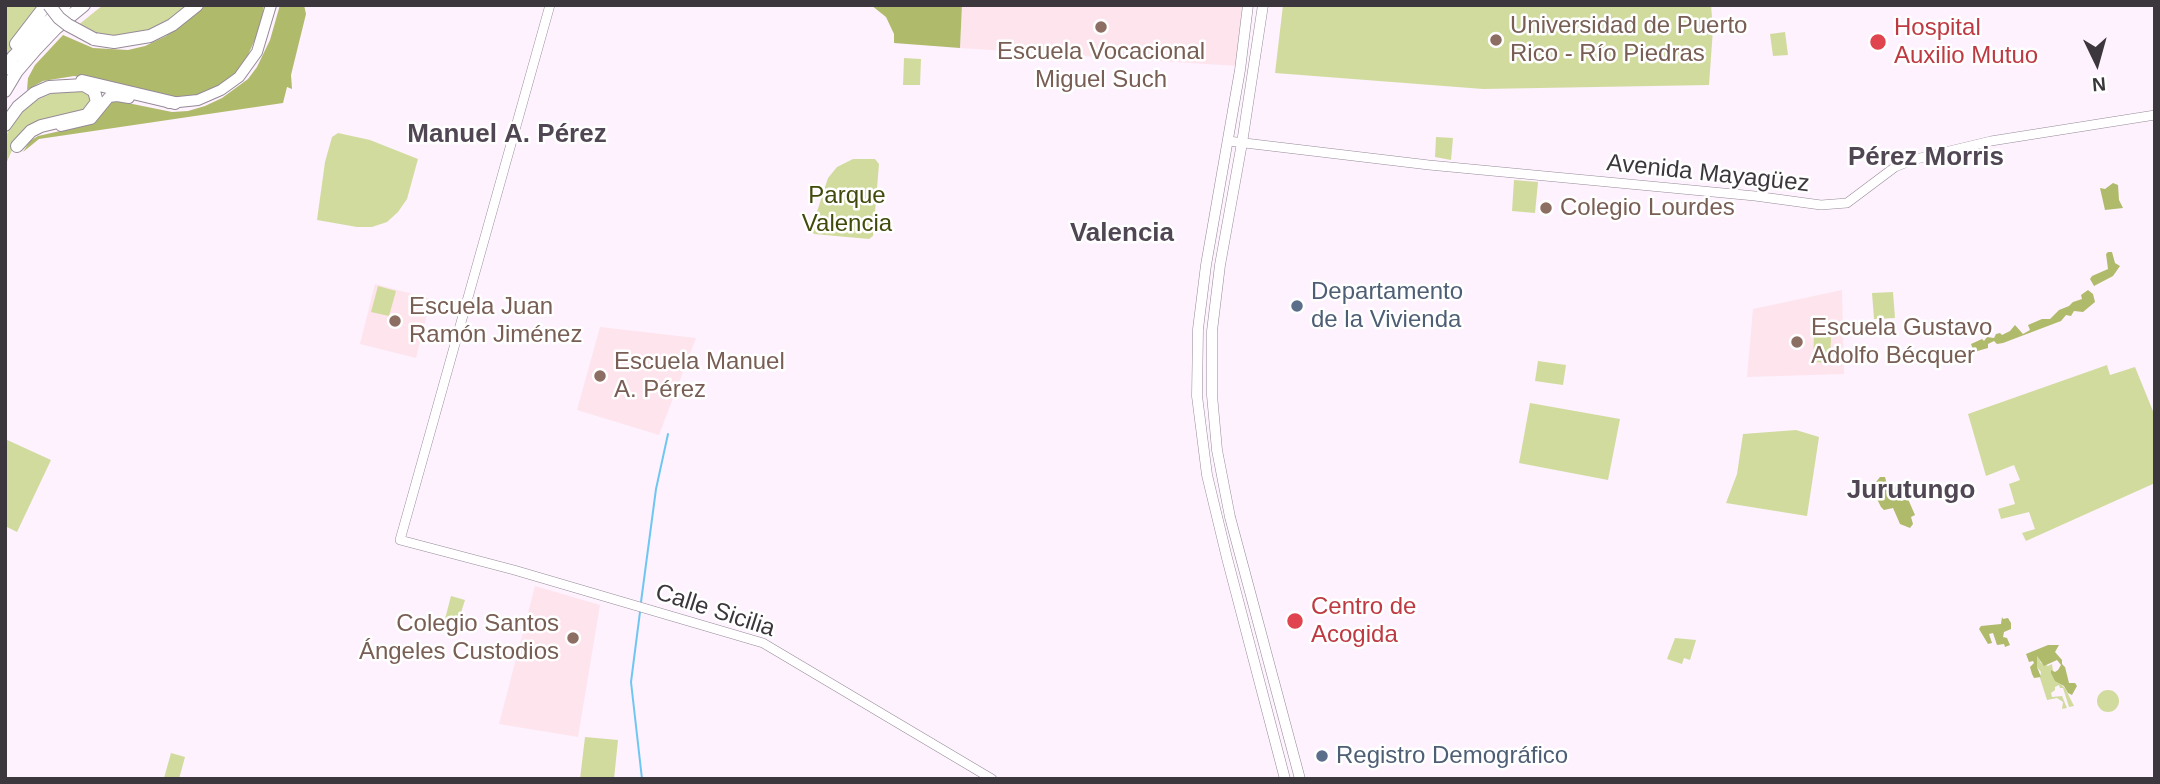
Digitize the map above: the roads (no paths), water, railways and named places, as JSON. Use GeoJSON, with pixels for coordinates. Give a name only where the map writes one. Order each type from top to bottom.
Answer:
{"type":"FeatureCollection","features":[{"type":"Feature","properties":{"kind":"highway"},"geometry":{"type":"LineString","coordinates":[[5,60],[47,5],[68,25],[94,39],[114,42],[150,36],[172,25],[197,5]]}},
{"type":"Feature","properties":{"kind":"highway"},"geometry":{"type":"LineString","coordinates":[[5,69],[65,5]]}},
{"type":"Feature","properties":{"kind":"highway"},"geometry":{"type":"LineString","coordinates":[[5,91],[17,71],[36,49],[84,5]]}},
{"type":"Feature","properties":{"kind":"highway"},"geometry":{"type":"LineString","coordinates":[[20,146],[43,130],[91,119],[112,95],[146,102],[175,103],[198,100],[221,90],[239,77],[257,52],[271,5]]}},
{"type":"Feature","properties":{"kind":"highway"},"geometry":{"type":"LineString","coordinates":[[5,120],[19,100],[32,91],[58,82],[86,81],[175,103]]}},
{"type":"Feature","properties":{"kind":"highway"},"geometry":{"type":"LineString","coordinates":[[5,125],[18,107],[35,93],[49,87],[83,85],[94,91],[97,102],[87,115],[41,126],[31,131],[20,146]]}},
{"type":"Feature","properties":{"kind":"main road"},"geometry":{"type":"LineString","coordinates":[[1248,5],[1206,265],[1198,328],[1197,396],[1207,475],[1285,779]]}},
{"type":"Feature","properties":{"kind":"main road"},"geometry":{"type":"LineString","coordinates":[[1263,5],[1213,316],[1212,396],[1224,491],[1300,779]]}},
{"type":"Feature","properties":{"kind":"main road"},"geometry":{"type":"LineString","coordinates":[[1243,613],[1256,642],[1265,646]]}},
{"type":"Feature","properties":{"kind":"street","name":"Calle Sicilia"},"geometry":{"type":"LineString","coordinates":[[550,5],[400,540],[763,643],[992,779]]}},
{"type":"Feature","properties":{"kind":"street","name":"Avenida Mayagüez"},"geometry":{"type":"LineString","coordinates":[[1228,141],[1429,165],[1755,196],[1821,205],[1847,203],[1895,167],[1912,160],[1991,141],[2155,115]]}},
{"type":"Feature","properties":{"kind":"waterway"},"geometry":{"type":"LineString","coordinates":[[641,602],[656,489],[668,434]]}},
{"type":"Feature","properties":{"kind":"waterway"},"geometry":{"type":"LineString","coordinates":[[640,612],[631,682],[642,779]]}},
{"type":"Feature","properties":{"kind":"place","name":"Escuela Vocacional Miguel Such"},"geometry":{"type":"Point","coordinates":[1101,27]}},
{"type":"Feature","properties":{"kind":"place","name":"Universidad de Puerto Rico - Río Piedras"},"geometry":{"type":"Point","coordinates":[1496,40]}},
{"type":"Feature","properties":{"kind":"place","name":"Hospital Auxilio Mutuo"},"geometry":{"type":"Point","coordinates":[1878,42]}},
{"type":"Feature","properties":{"kind":"place","name":"Colegio Lourdes"},"geometry":{"type":"Point","coordinates":[1546,208]}},
{"type":"Feature","properties":{"kind":"place","name":"Departamento de la Vivienda"},"geometry":{"type":"Point","coordinates":[1297,306]}},
{"type":"Feature","properties":{"kind":"place","name":"Escuela Juan Ramón Jiménez"},"geometry":{"type":"Point","coordinates":[395,321]}},
{"type":"Feature","properties":{"kind":"place","name":"Escuela Gustavo Adolfo Bécquer"},"geometry":{"type":"Point","coordinates":[1797,342]}},
{"type":"Feature","properties":{"kind":"place","name":"Escuela Manuel A. Pérez"},"geometry":{"type":"Point","coordinates":[600,376]}},
{"type":"Feature","properties":{"kind":"place","name":"Centro de Acogida"},"geometry":{"type":"Point","coordinates":[1295,621]}},
{"type":"Feature","properties":{"kind":"place","name":"Colegio Santos Ángeles Custodios"},"geometry":{"type":"Point","coordinates":[573,638]}},
{"type":"Feature","properties":{"kind":"place","name":"Registro Demográfico"},"geometry":{"type":"Point","coordinates":[1322,756]}},
{"type":"Feature","properties":{"kind":"district","name":"Manuel A. Pérez"},"geometry":{"type":"Point","coordinates":[507,135]}},
{"type":"Feature","properties":{"kind":"district","name":"Pérez Morris"},"geometry":{"type":"Point","coordinates":[1926,158]}},
{"type":"Feature","properties":{"kind":"district","name":"Valencia"},"geometry":{"type":"Point","coordinates":[1122,234]}},
{"type":"Feature","properties":{"kind":"district","name":"Jurutungo"},"geometry":{"type":"Point","coordinates":[1911,491]}},
{"type":"Feature","properties":{"kind":"park label","name":"Parque Valencia"},"geometry":{"type":"Point","coordinates":[847,210]}}]}
